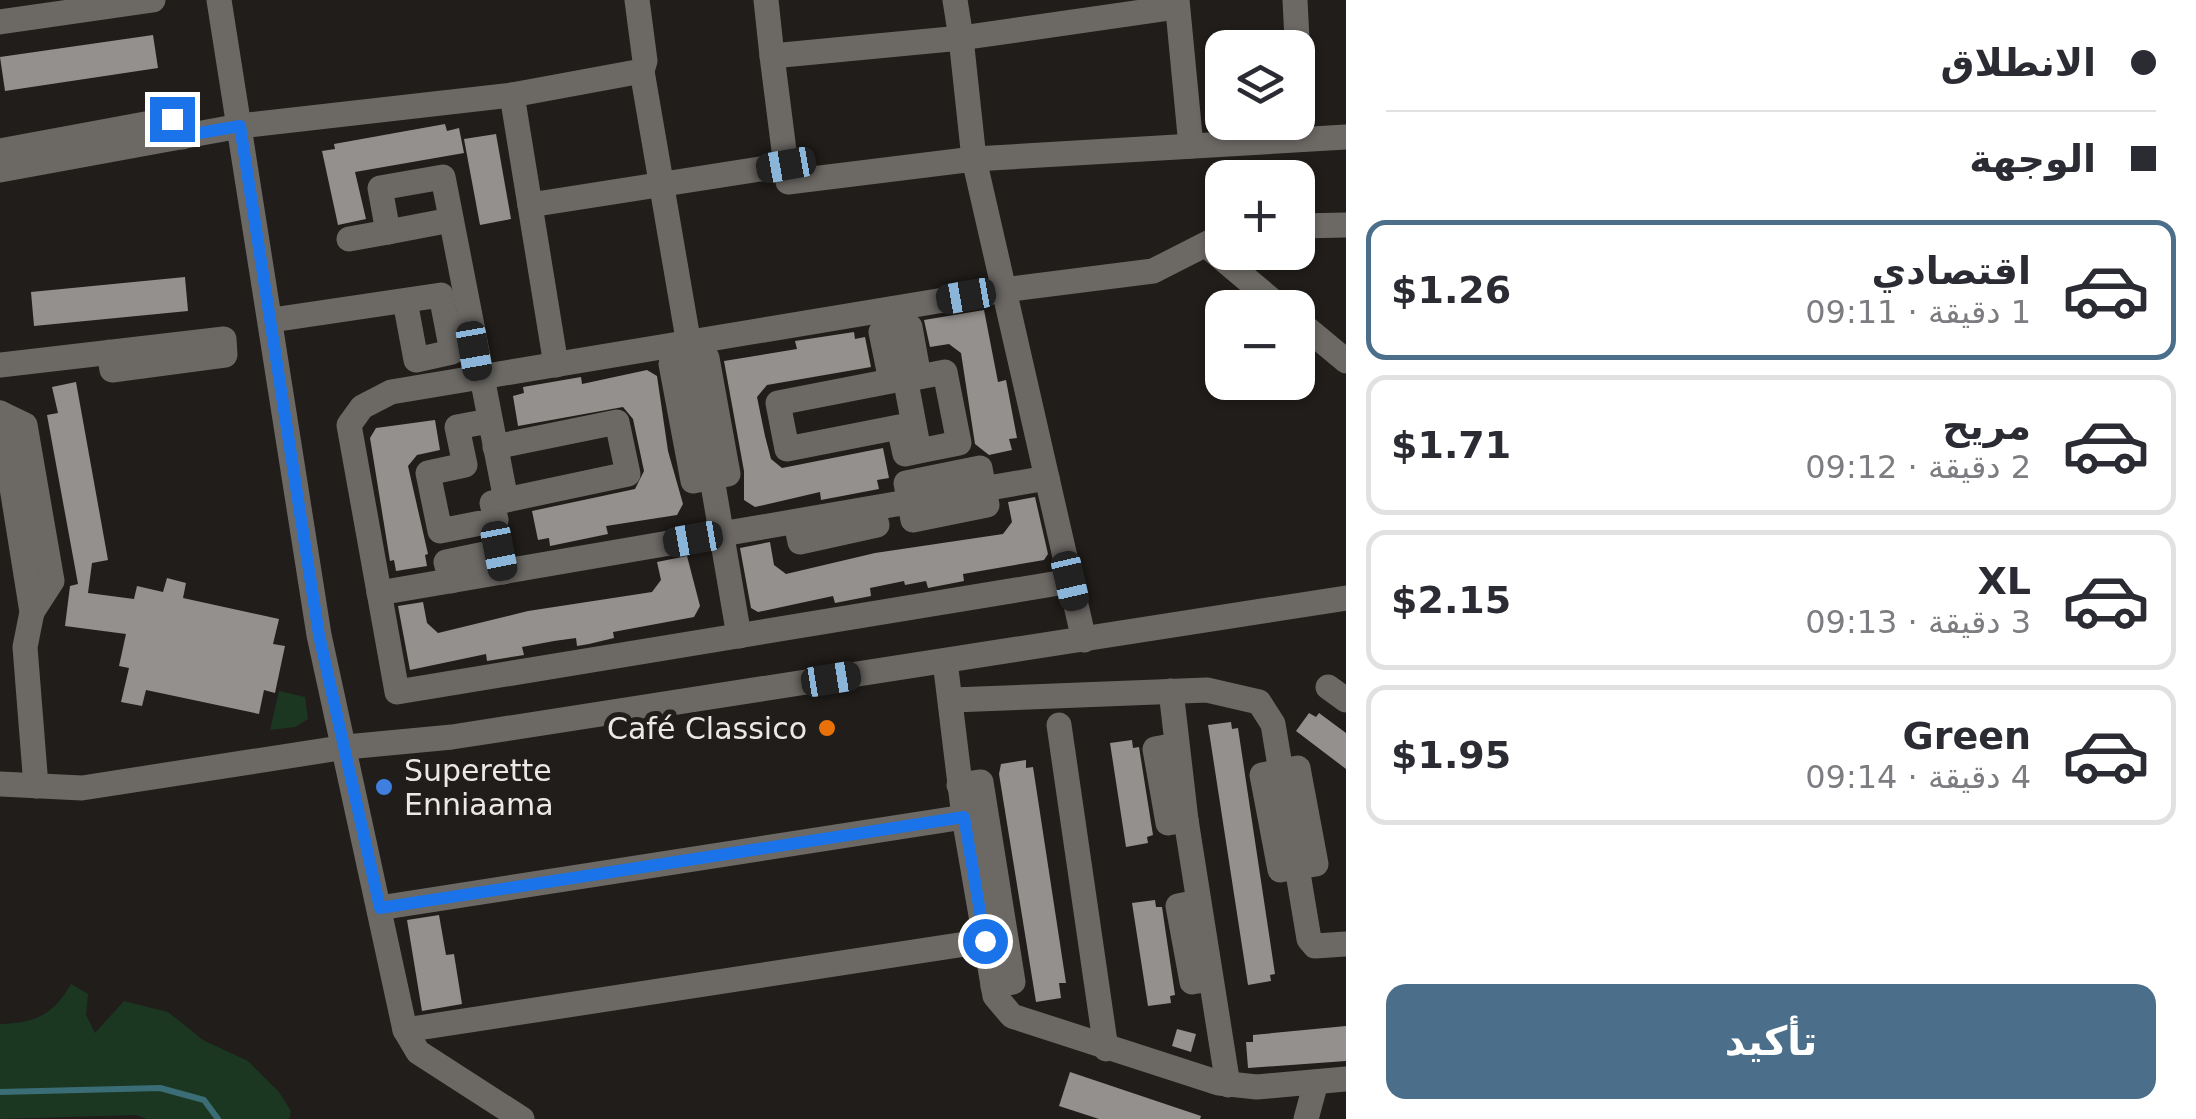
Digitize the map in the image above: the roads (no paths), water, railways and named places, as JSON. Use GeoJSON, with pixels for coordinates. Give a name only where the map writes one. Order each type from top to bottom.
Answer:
{"type":"FeatureCollection","features":[{"type":"Feature","properties":{"kind":"street"},"geometry":{"type":"LineString","coordinates":[[0,22],[48,7],[153,0]]}},
{"type":"Feature","properties":{"kind":"street"},"geometry":{"type":"LineString","coordinates":[[219,0],[319,635],[405,1030],[418,1052],[522,1119]]}},
{"type":"Feature","properties":{"kind":"street"},"geometry":{"type":"LineString","coordinates":[[637,0],[645,61],[642,71],[687,352]]}},
{"type":"Feature","properties":{"kind":"street"},"geometry":{"type":"LineString","coordinates":[[766,0],[788,182],[974,159],[1286,140]]}},
{"type":"Feature","properties":{"kind":"street"},"geometry":{"type":"LineString","coordinates":[[955,0],[974,159],[1084,640]]}},
{"type":"Feature","properties":{"kind":"street"},"geometry":{"type":"LineString","coordinates":[[1295,0],[1297,30]]}},
{"type":"Feature","properties":{"kind":"street"},"geometry":{"type":"LineString","coordinates":[[772,56],[961,38],[1177,4],[1191,146]]}},
{"type":"Feature","properties":{"kind":"street"},"geometry":{"type":"LineString","coordinates":[[0,170],[240,126],[512,95],[642,71]]}},
{"type":"Feature","properties":{"kind":"street"},"geometry":{"type":"LineString","coordinates":[[512,95],[556,365]]}},
{"type":"Feature","properties":{"kind":"street"},"geometry":{"type":"LineString","coordinates":[[0,151],[172,119],[182,136]]}},
{"type":"Feature","properties":{"kind":"street"},"geometry":{"type":"LineString","coordinates":[[1315,138],[1346,136]]}},
{"type":"Feature","properties":{"kind":"street"},"geometry":{"type":"LineString","coordinates":[[530,205],[786,165]]}},
{"type":"Feature","properties":{"kind":"street"},"geometry":{"type":"LineString","coordinates":[[388,232],[380,188],[443,177],[506,500]]}},
{"type":"Feature","properties":{"kind":"street"},"geometry":{"type":"LineString","coordinates":[[349,239],[450,220]]}},
{"type":"Feature","properties":{"kind":"street"},"geometry":{"type":"LineString","coordinates":[[1315,226],[1346,225]]}},
{"type":"Feature","properties":{"kind":"street"},"geometry":{"type":"LineString","coordinates":[[1070,581],[398,692],[351,436],[353,416],[391,392],[556,365],[687,352],[894,319],[1004,290],[1153,271],[1205,245]]}},
{"type":"Feature","properties":{"kind":"street"},"geometry":{"type":"LineString","coordinates":[[1243,270],[1263,290]]}},
{"type":"Feature","properties":{"kind":"street"},"geometry":{"type":"LineString","coordinates":[[272,320],[405,301]]}},
{"type":"Feature","properties":{"kind":"street"},"geometry":{"type":"LineString","coordinates":[[894,319],[910,327],[920,377],[946,372],[959,444],[905,454],[899,427],[787,448],[778,403],[891,381],[881,332],[894,319]]}},
{"type":"Feature","properties":{"kind":"street"},"geometry":{"type":"LineString","coordinates":[[894,319],[919,451]]}},
{"type":"Feature","properties":{"kind":"street"},"geometry":{"type":"LineString","coordinates":[[1315,335],[1346,361]]}},
{"type":"Feature","properties":{"kind":"street"},"geometry":{"type":"LineString","coordinates":[[0,366],[109,352]]}},
{"type":"Feature","properties":{"kind":"street"},"geometry":{"type":"LineString","coordinates":[[687,352],[707,358],[728,474],[693,481],[671,364],[687,352]]}},
{"type":"Feature","properties":{"kind":"street"},"geometry":{"type":"LineString","coordinates":[[0,413],[25,425],[52,580],[32,612],[25,647],[36,786]]}},
{"type":"Feature","properties":{"kind":"street"},"geometry":{"type":"LineString","coordinates":[[0,413],[6,484],[32,612]]}},
{"type":"Feature","properties":{"kind":"street"},"geometry":{"type":"LineString","coordinates":[[489,420],[457,427],[465,465],[428,473],[440,531],[496,520],[492,503],[628,474],[617,422],[495,448]]}},
{"type":"Feature","properties":{"kind":"street"},"geometry":{"type":"LineString","coordinates":[[980,468],[984,489],[987,505],[913,520],[906,482],[980,468]]}},
{"type":"Feature","properties":{"kind":"street"},"geometry":{"type":"LineString","coordinates":[[710,478],[739,636]]}},
{"type":"Feature","properties":{"kind":"street"},"geometry":{"type":"LineString","coordinates":[[984,489],[1047,478]]}},
{"type":"Feature","properties":{"kind":"street"},"geometry":{"type":"LineString","coordinates":[[380,593],[458,580],[446,562],[499,551],[514,570],[558,562],[561,579],[640,562],[638,549],[796,522],[800,542],[877,525],[873,508],[910,502]]}},
{"type":"Feature","properties":{"kind":"street"},"geometry":{"type":"LineString","coordinates":[[0,784],[82,788],[346,747],[452,737],[1346,598]]}},
{"type":"Feature","properties":{"kind":"street"},"geometry":{"type":"LineString","coordinates":[[944,661],[964,817],[993,986],[1002,1009],[1106,1049],[1228,1085],[1346,1079]]}},
{"type":"Feature","properties":{"kind":"street"},"geometry":{"type":"LineString","coordinates":[[1171,691],[1176,745],[1155,749],[1168,823],[1186,820],[1198,902],[1178,906],[1192,982],[1210,979],[1228,1085]]}},
{"type":"Feature","properties":{"kind":"street"},"geometry":{"type":"LineString","coordinates":[[952,700],[1224,691],[1259,702],[1273,724],[1281,771]]}},
{"type":"Feature","properties":{"kind":"street"},"geometry":{"type":"LineString","coordinates":[[1059,725],[1106,1049]]}},
{"type":"Feature","properties":{"kind":"street"},"geometry":{"type":"LineString","coordinates":[[1298,768],[1316,864],[1280,870],[1262,774],[1281,771],[1298,768]]}},
{"type":"Feature","properties":{"kind":"street"},"geometry":{"type":"LineString","coordinates":[[959,786],[981,782],[1013,982],[993,986]]}},
{"type":"Feature","properties":{"kind":"street"},"geometry":{"type":"LineString","coordinates":[[380,908],[964,817]]}},
{"type":"Feature","properties":{"kind":"street"},"geometry":{"type":"LineString","coordinates":[[1296,867],[1309,939],[1315,946],[1346,944]]}},
{"type":"Feature","properties":{"kind":"street"},"geometry":{"type":"LineString","coordinates":[[405,1030],[985,941]]}},
{"type":"Feature","properties":{"kind":"street"},"geometry":{"type":"LineString","coordinates":[[1306,1119],[1316,1082]]}},
{"type":"Feature","properties":{"kind":"waterway"},"geometry":{"type":"LineString","coordinates":[[0,1092],[160,1088],[204,1100],[218,1119]]}},
{"type":"Feature","properties":{"kind":"place","name":"Café Classico"},"geometry":{"type":"Point","coordinates":[827,728]}},
{"type":"Feature","properties":{"kind":"place","name":"Superette Enniaama"},"geometry":{"type":"Point","coordinates":[384,787]}}]}
